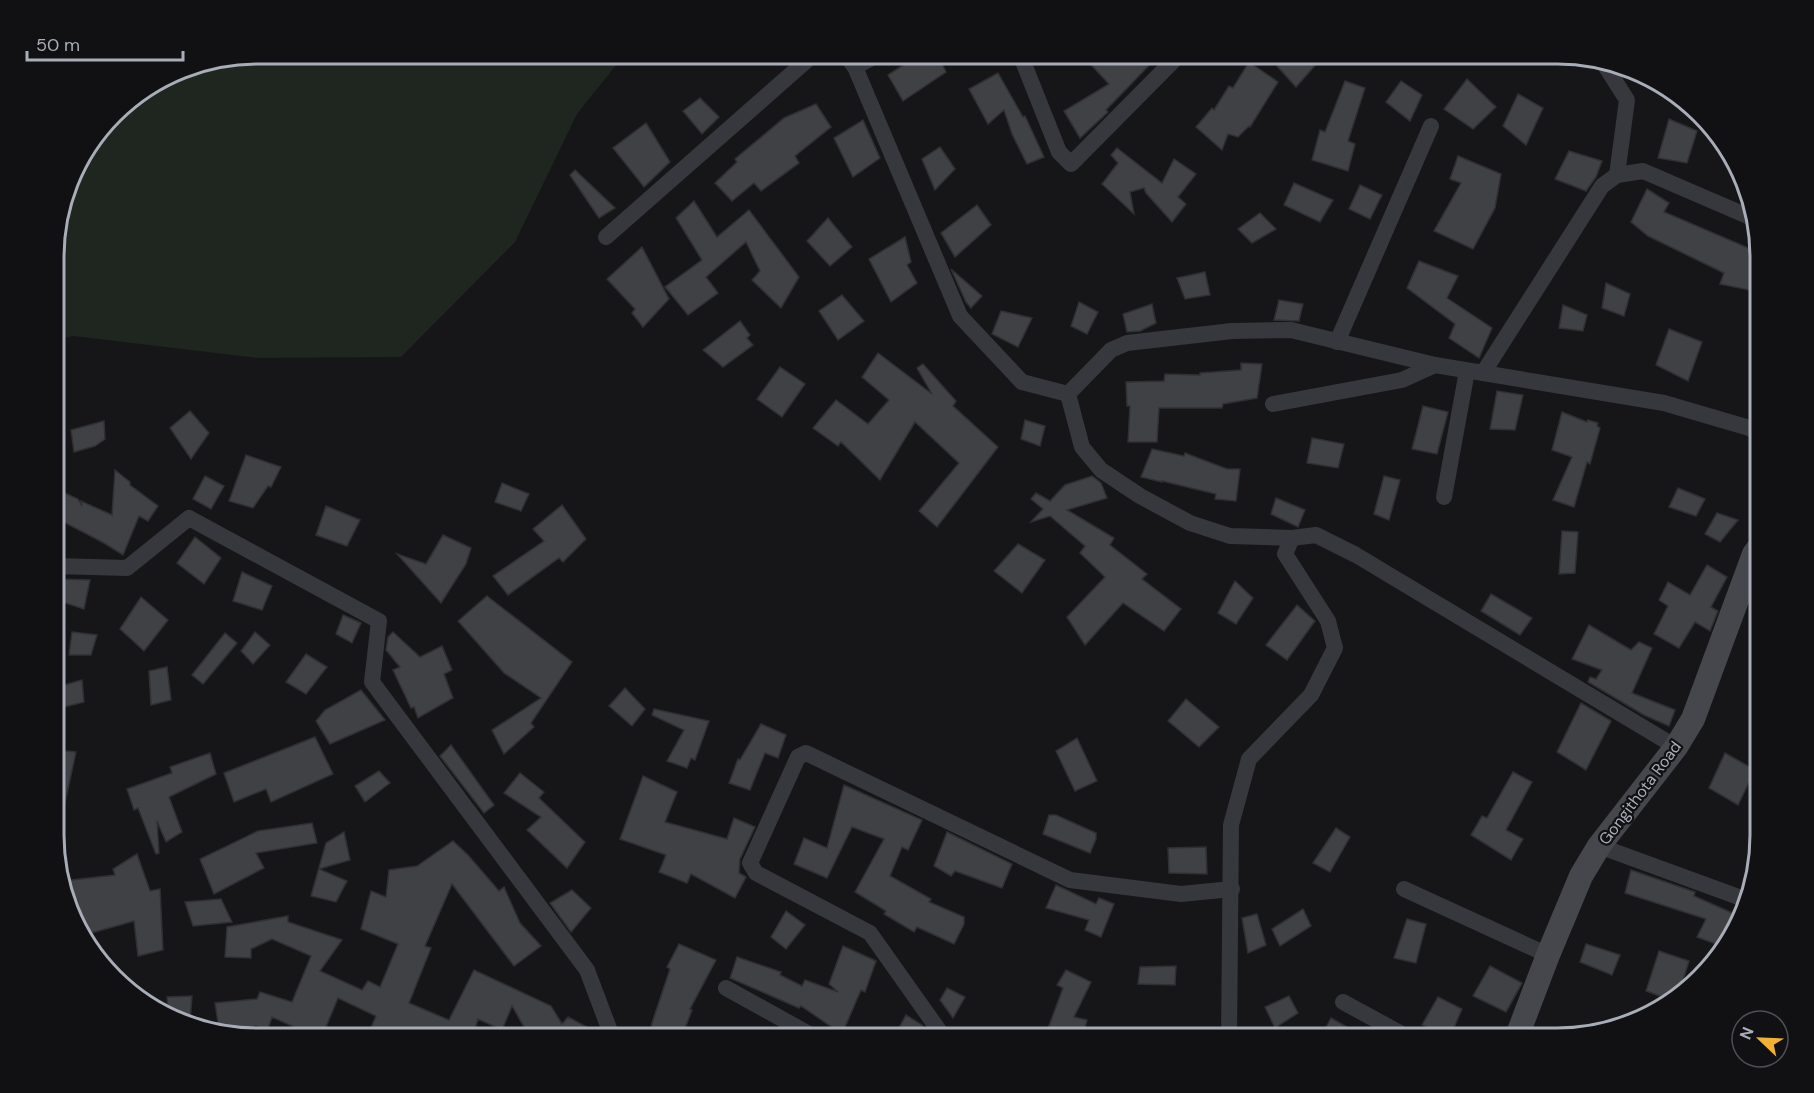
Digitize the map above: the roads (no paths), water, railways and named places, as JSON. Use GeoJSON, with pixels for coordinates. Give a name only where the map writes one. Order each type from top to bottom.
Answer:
{"type":"FeatureCollection","features":[{"type":"Feature","properties":{"kind":"street"},"geometry":{"type":"LineString","coordinates":[[1024,64],[1059,152],[1071,164],[1170,64]]}},
{"type":"Feature","properties":{"kind":"street"},"geometry":{"type":"LineString","coordinates":[[606,237],[802,65]]}},
{"type":"Feature","properties":{"kind":"street"},"geometry":{"type":"LineString","coordinates":[[852,65],[960,316],[1022,382],[1068,394]]}},
{"type":"Feature","properties":{"kind":"street"},"geometry":{"type":"LineString","coordinates":[[1609,72],[1628,100],[1617,174]]}},
{"type":"Feature","properties":{"kind":"street"},"geometry":{"type":"LineString","coordinates":[[1337,342],[1431,126]]}},
{"type":"Feature","properties":{"kind":"street"},"geometry":{"type":"LineString","coordinates":[[1444,497],[1475,372],[1602,186],[1617,174],[1643,171],[1745,214]]}},
{"type":"Feature","properties":{"kind":"street"},"geometry":{"type":"LineString","coordinates":[[1068,394],[1111,350],[1127,343],[1232,331],[1291,330],[1435,365],[1664,403],[1749,428]]}},
{"type":"Feature","properties":{"kind":"street"},"geometry":{"type":"LineString","coordinates":[[1273,404],[1402,380],[1435,365]]}},
{"type":"Feature","properties":{"kind":"street"},"geometry":{"type":"LineString","coordinates":[[1068,394],[1082,447],[1101,470],[1140,496],[1190,523],[1230,536],[1292,538],[1316,535],[1356,555],[1676,747]]}},
{"type":"Feature","properties":{"kind":"street"},"geometry":{"type":"LineString","coordinates":[[64,566],[127,568],[189,518],[379,621],[372,682],[587,970],[609,1028]]}},
{"type":"Feature","properties":{"kind":"street"},"geometry":{"type":"LineString","coordinates":[[1228,1028],[1232,889],[1231,825],[1249,759],[1311,695],[1335,648],[1328,621],[1285,554],[1292,538]]}},
{"type":"Feature","properties":{"kind":"street","name":"Gongithota Road"},"geometry":{"type":"LineString","coordinates":[[1520,1028],[1581,876],[1599,846],[1676,747],[1693,719],[1749,568]]}},
{"type":"Feature","properties":{"kind":"street"},"geometry":{"type":"LineString","coordinates":[[937,1028],[870,933],[756,873],[750,863],[798,758],[806,753],[1070,880],[1181,894],[1232,889]]}},
{"type":"Feature","properties":{"kind":"street"},"geometry":{"type":"LineString","coordinates":[[1599,846],[1739,896]]}},
{"type":"Feature","properties":{"kind":"street"},"geometry":{"type":"LineString","coordinates":[[1404,889],[1548,955]]}},
{"type":"Feature","properties":{"kind":"street"},"geometry":{"type":"LineString","coordinates":[[726,988],[799,1028]]}},
{"type":"Feature","properties":{"kind":"street"},"geometry":{"type":"LineString","coordinates":[[1343,1002],[1391,1028]]}}]}
